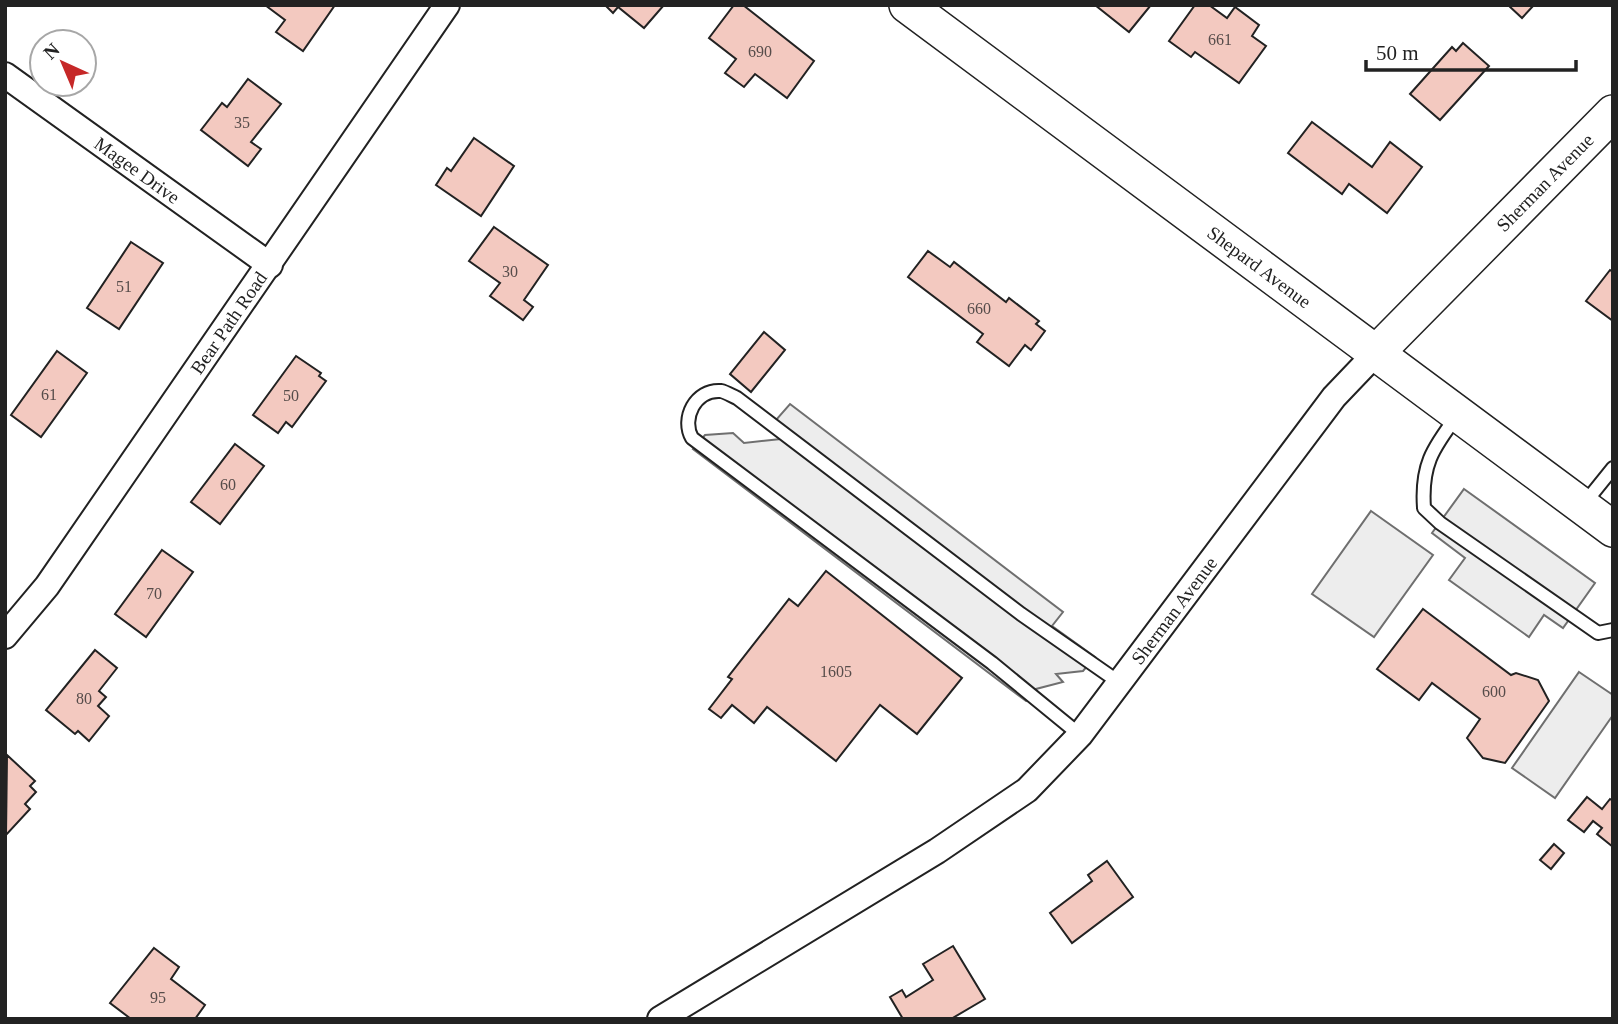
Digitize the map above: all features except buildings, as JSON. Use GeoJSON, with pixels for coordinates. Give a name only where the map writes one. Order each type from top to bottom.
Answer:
{"type":"FeatureCollection","features":[{"type":"Feature","properties":{"kind":"main road","name":"Shepard Avenue"},"geometry":{"type":"LineString","coordinates":[[907,5],[1613,529]]}},
{"type":"Feature","properties":{"kind":"main road","name":"Sherman Avenue"},"geometry":{"type":"LineString","coordinates":[[1376,353],[1613,113]]}},
{"type":"Feature","properties":{"kind":"street","name":"Bear Path Road"},"geometry":{"type":"LineString","coordinates":[[5,636],[47,586],[447,5]]}},
{"type":"Feature","properties":{"kind":"street","name":"Magee Drive"},"geometry":{"type":"LineString","coordinates":[[5,75],[270,265]]}},
{"type":"Feature","properties":{"kind":"street","name":"Sherman Avenue"},"geometry":{"type":"LineString","coordinates":[[660,1019],[985,821],[1027,790],[1080,735],[1334,397],[1376,353]]}},
{"type":"Feature","properties":{"kind":"lane"},"geometry":{"type":"LineString","coordinates":[[1080,735],[992,663],[692,439],[686,428],[686,418],[694,405],[706,394],[720,391],[737,398],[1021,614],[1119,684]]}},
{"type":"Feature","properties":{"kind":"lane"},"geometry":{"type":"LineString","coordinates":[[1459,413],[1437,442],[1422,478],[1424,508],[1440,523],[1598,633],[1613,630]]}},
{"type":"Feature","properties":{"kind":"lane"},"geometry":{"type":"LineString","coordinates":[[1582,507],[1613,468]]}},
{"type":"Feature","properties":{"kind":"shaded area"},"geometry":{"type":"Polygon","coordinates":[[[790,404],[1063,612],[1052,626],[1095,657],[1083,671],[1056,674],[1063,682],[1036,689],[1026,701],[693,449],[705,435],[733,433],[744,443],[781,439],[768,429],[790,404]]]}},
{"type":"Feature","properties":{"kind":"shaded area"},"geometry":{"type":"Polygon","coordinates":[[[1464,489],[1595,583],[1563,628],[1544,615],[1529,637],[1449,580],[1465,558],[1432,533],[1464,489]]]}},
{"type":"Feature","properties":{"kind":"shaded area"},"geometry":{"type":"Polygon","coordinates":[[[1371,511],[1433,555],[1374,637],[1312,594],[1371,511]]]}},
{"type":"Feature","properties":{"kind":"shaded area"},"geometry":{"type":"Polygon","coordinates":[[[1579,672],[1613,695],[1613,715],[1555,798],[1512,768],[1579,672]]]}}]}
